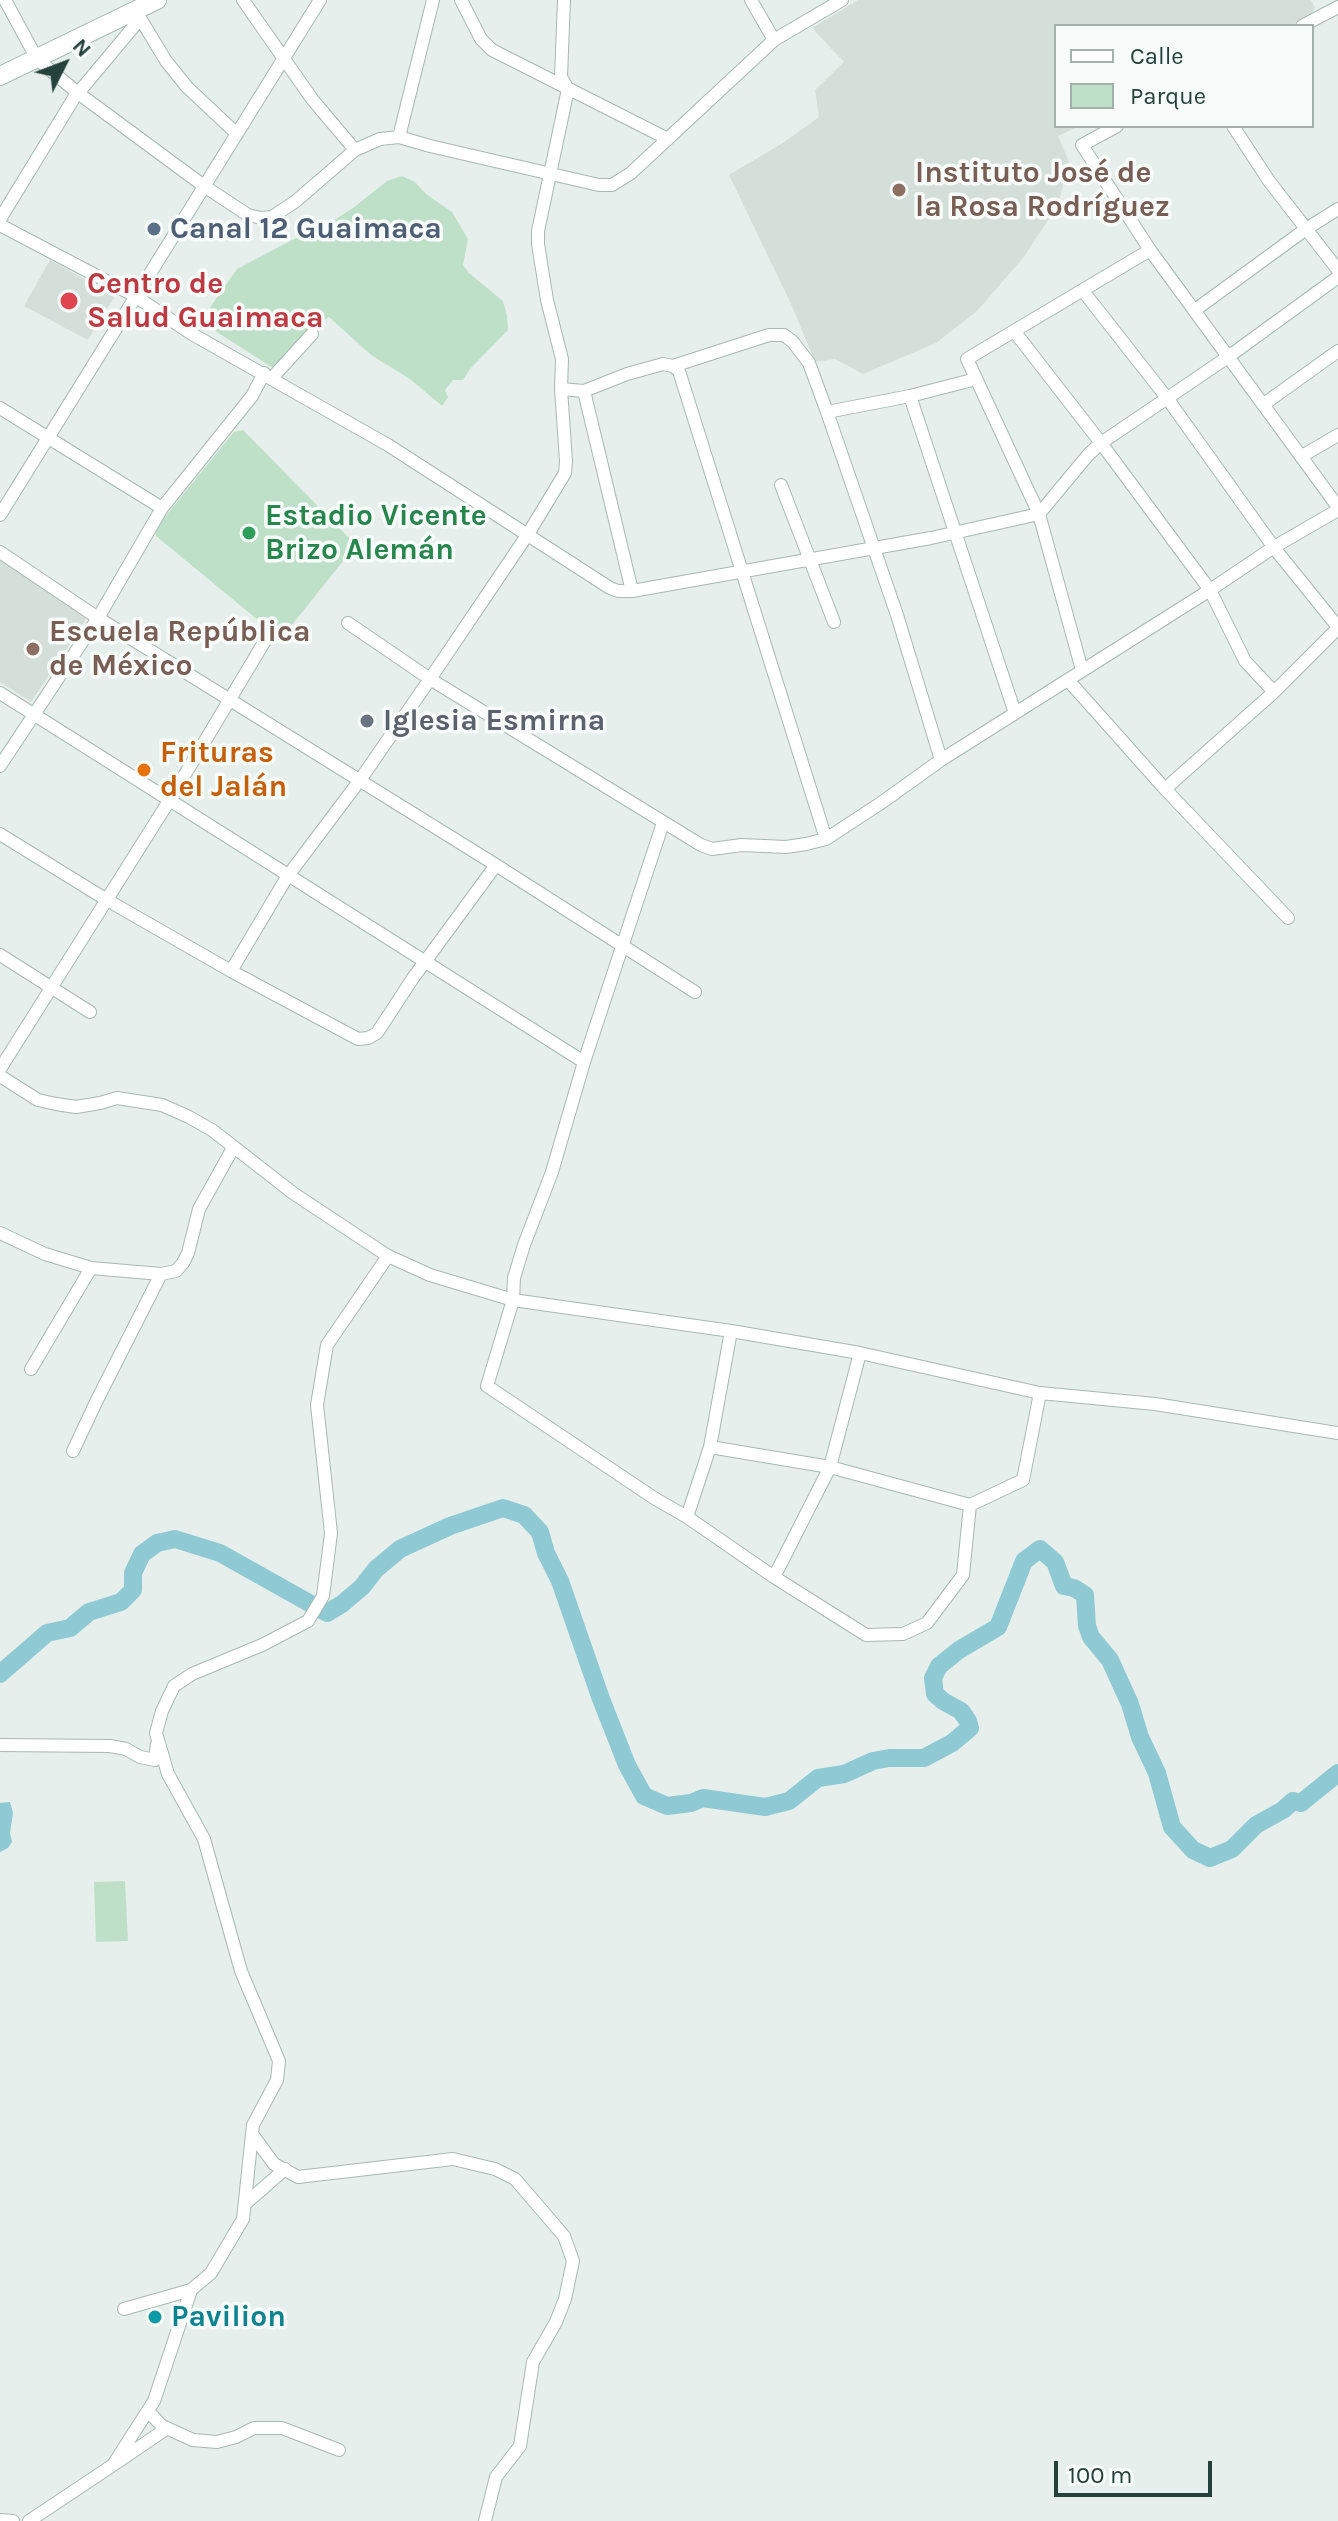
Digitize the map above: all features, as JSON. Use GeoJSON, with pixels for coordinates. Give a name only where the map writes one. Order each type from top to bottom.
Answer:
{"type":"FeatureCollection","features":[{"type":"Feature","properties":{"kind":"main road"},"geometry":{"type":"LineString","coordinates":[[0,76],[138,14],[157,0]]}},
{"type":"Feature","properties":{"kind":"street"},"geometry":{"type":"LineString","coordinates":[[5,0],[37,59],[204,186],[248,215],[261,218],[272,217],[296,201],[355,150],[380,139],[399,137],[599,185],[612,185],[631,173],[774,40],[842,0]]}},
{"type":"Feature","properties":{"kind":"street"},"geometry":{"type":"LineString","coordinates":[[243,0],[312,99],[355,150]]}},
{"type":"Feature","properties":{"kind":"street"},"geometry":{"type":"LineString","coordinates":[[0,515],[320,0]]}},
{"type":"Feature","properties":{"kind":"street"},"geometry":{"type":"LineString","coordinates":[[399,137],[433,0]]}},
{"type":"Feature","properties":{"kind":"street"},"geometry":{"type":"LineString","coordinates":[[461,0],[481,39],[492,50],[668,139]]}},
{"type":"Feature","properties":{"kind":"street"},"geometry":{"type":"LineString","coordinates":[[231,971],[287,877],[430,679],[528,534],[565,473],[562,359],[547,300],[538,244],[538,231],[568,89],[561,77],[564,0]]}},
{"type":"Feature","properties":{"kind":"street"},"geometry":{"type":"LineString","coordinates":[[751,0],[774,40]]}},
{"type":"Feature","properties":{"kind":"street"},"geometry":{"type":"LineString","coordinates":[[1305,24],[1331,6]]}},
{"type":"Feature","properties":{"kind":"street"},"geometry":{"type":"LineString","coordinates":[[237,134],[187,87],[166,61],[138,14],[78,93],[0,222],[135,296],[192,334],[388,445],[610,588],[632,591],[956,534],[1039,514],[1101,443],[1228,357],[1338,277]]}},
{"type":"Feature","properties":{"kind":"street"},"geometry":{"type":"LineString","coordinates":[[348,623],[430,679],[663,823],[712,849],[742,845],[786,847],[826,839],[941,760],[1338,508],[1150,250],[1082,145],[1113,128]]}},
{"type":"Feature","properties":{"kind":"street"},"geometry":{"type":"LineString","coordinates":[[1234,128],[1269,181],[1338,270]]}},
{"type":"Feature","properties":{"kind":"street"},"geometry":{"type":"LineString","coordinates":[[1195,310],[1338,209]]}},
{"type":"Feature","properties":{"kind":"street"},"geometry":{"type":"LineString","coordinates":[[1082,670],[1039,514],[967,359],[1150,250]]}},
{"type":"Feature","properties":{"kind":"street"},"geometry":{"type":"LineString","coordinates":[[1083,291],[1167,398],[1274,547],[1338,628],[1274,692],[1165,789]]}},
{"type":"Feature","properties":{"kind":"street"},"geometry":{"type":"LineString","coordinates":[[1014,331],[1210,590],[1245,661],[1274,692]]}},
{"type":"Feature","properties":{"kind":"street"},"geometry":{"type":"LineString","coordinates":[[0,766],[98,618],[162,508],[268,376],[312,334]]}},
{"type":"Feature","properties":{"kind":"street"},"geometry":{"type":"LineString","coordinates":[[673,366],[769,335],[784,335],[809,363],[874,548],[941,760]]}},
{"type":"Feature","properties":{"kind":"street"},"geometry":{"type":"LineString","coordinates":[[1264,404],[1338,351]]}},
{"type":"Feature","properties":{"kind":"street"},"geometry":{"type":"LineString","coordinates":[[561,389],[584,391],[663,364],[679,371],[826,839]]}},
{"type":"Feature","properties":{"kind":"street"},"geometry":{"type":"LineString","coordinates":[[827,412],[976,379]]}},
{"type":"Feature","properties":{"kind":"street"},"geometry":{"type":"LineString","coordinates":[[584,391],[632,591]]}},
{"type":"Feature","properties":{"kind":"street"},"geometry":{"type":"LineString","coordinates":[[910,396],[1015,713]]}},
{"type":"Feature","properties":{"kind":"street"},"geometry":{"type":"LineString","coordinates":[[0,408],[162,508]]}},
{"type":"Feature","properties":{"kind":"street"},"geometry":{"type":"LineString","coordinates":[[1302,456],[1338,435]]}},
{"type":"Feature","properties":{"kind":"street"},"geometry":{"type":"LineString","coordinates":[[781,485],[834,622]]}},
{"type":"Feature","properties":{"kind":"street"},"geometry":{"type":"LineString","coordinates":[[0,552],[98,618],[695,992]]}},
{"type":"Feature","properties":{"kind":"street"},"geometry":{"type":"LineString","coordinates":[[0,1069],[169,801],[269,634]]}},
{"type":"Feature","properties":{"kind":"street"},"geometry":{"type":"LineString","coordinates":[[1068,680],[1165,789],[1288,918]]}},
{"type":"Feature","properties":{"kind":"street"},"geometry":{"type":"LineString","coordinates":[[0,693],[584,1062]]}},
{"type":"Feature","properties":{"kind":"street"},"geometry":{"type":"LineString","coordinates":[[663,823],[584,1062],[552,1172],[524,1245],[514,1278],[513,1300],[487,1386],[866,1635],[903,1634],[927,1623],[963,1575],[970,1505]]}},
{"type":"Feature","properties":{"kind":"street"},"geometry":{"type":"LineString","coordinates":[[0,834],[231,971],[350,1037],[363,1039],[377,1033],[496,865]]}},
{"type":"Feature","properties":{"kind":"street"},"geometry":{"type":"LineString","coordinates":[[0,955],[90,1012]]}},
{"type":"Feature","properties":{"kind":"street"},"geometry":{"type":"LineString","coordinates":[[0,1076],[38,1100],[56,1104],[76,1107],[117,1098],[162,1105],[212,1130],[293,1193],[388,1256],[430,1275],[513,1300],[860,1353],[1040,1393],[1155,1404],[1338,1433]]}},
{"type":"Feature","properties":{"kind":"street"},"geometry":{"type":"LineString","coordinates":[[0,1233],[45,1254],[91,1268],[161,1274],[176,1271],[183,1263],[199,1209],[233,1148]]}},
{"type":"Feature","properties":{"kind":"street"},"geometry":{"type":"LineString","coordinates":[[0,1745],[110,1746],[155,1760],[156,1733],[174,1686],[192,1674],[262,1645],[308,1621],[323,1596],[331,1533],[317,1405],[327,1345],[388,1256]]}},
{"type":"Feature","properties":{"kind":"street"},"geometry":{"type":"LineString","coordinates":[[31,1369],[91,1268]]}},
{"type":"Feature","properties":{"kind":"street"},"geometry":{"type":"LineString","coordinates":[[73,1451],[161,1274]]}},
{"type":"Feature","properties":{"kind":"street"},"geometry":{"type":"LineString","coordinates":[[687,1517],[710,1447],[731,1331]]}},
{"type":"Feature","properties":{"kind":"street"},"geometry":{"type":"LineString","coordinates":[[774,1577],[830,1467],[860,1353]]}},
{"type":"Feature","properties":{"kind":"street"},"geometry":{"type":"LineString","coordinates":[[710,1447],[830,1467],[970,1505],[1023,1480],[1040,1393]]}},
{"type":"Feature","properties":{"kind":"street"},"geometry":{"type":"LineString","coordinates":[[124,2309],[191,2290],[211,2273],[243,2219],[253,2125],[277,2080],[279,2061],[241,1971],[204,1839],[168,1774],[156,1733]]}},
{"type":"Feature","properties":{"kind":"street"},"geometry":{"type":"LineString","coordinates":[[252,2134],[274,2164],[298,2177],[453,2159],[495,2169],[515,2179],[564,2236],[573,2261],[565,2299],[533,2362],[520,2446],[496,2477],[485,2521]]}},
{"type":"Feature","properties":{"kind":"street"},"geometry":{"type":"LineString","coordinates":[[245,2204],[285,2169]]}},
{"type":"Feature","properties":{"kind":"street"},"geometry":{"type":"LineString","coordinates":[[113,2465],[148,2411],[163,2378],[191,2290]]}},
{"type":"Feature","properties":{"kind":"street"},"geometry":{"type":"LineString","coordinates":[[148,2411],[166,2429],[193,2440],[217,2442],[254,2428],[282,2428],[339,2450]]}},
{"type":"Feature","properties":{"kind":"street"},"geometry":{"type":"LineString","coordinates":[[29,2521],[166,2429]]}},
{"type":"Feature","properties":{"kind":"street"},"geometry":{"type":"LineString","coordinates":[[0,2520],[13,2521]]}},
{"type":"Feature","properties":{"kind":"shaded area","name":"Instituto José de la Rosa Rodríguez"},"geometry":{"type":"Polygon","coordinates":[[[858,0],[1311,0],[1315,8],[1309,16],[1293,24],[1054,24],[1054,128],[1075,128],[1058,136],[1069,162],[1058,205],[1023,258],[977,311],[936,343],[863,374],[835,359],[815,362],[792,306],[729,175],[819,117],[815,90],[844,62],[812,28],[858,0]]]}},
{"type":"Feature","properties":{"kind":"shaded area","name":"Centro de Salud Guaimaca"},"geometry":{"type":"Polygon","coordinates":[[[50,260],[115,296],[88,340],[24,306],[50,260]]]}},
{"type":"Feature","properties":{"kind":"shaded area","name":"Escuela República de México"},"geometry":{"type":"Polygon","coordinates":[[[0,558],[88,616],[31,702],[0,682],[0,558]]]}},
{"type":"Feature","properties":{"kind":"green space"},"geometry":{"type":"Polygon","coordinates":[[[402,176],[415,182],[452,212],[468,239],[463,265],[503,301],[507,316],[508,330],[463,380],[453,380],[445,390],[448,397],[442,406],[410,379],[371,355],[329,317],[273,368],[203,323],[237,269],[328,224],[387,181],[402,176]]]}},
{"type":"Feature","properties":{"kind":"green space","name":"Estadio Vicente Brizo Alemán"},"geometry":{"type":"Polygon","coordinates":[[[243,430],[356,545],[283,636],[275,634],[156,536],[155,529],[234,432],[243,430]]]}},
{"type":"Feature","properties":{"kind":"green space"},"geometry":{"type":"Polygon","coordinates":[[[125,1881],[128,1941],[96,1942],[94,1882],[125,1881]]]}},
{"type":"Feature","properties":{"kind":"water"},"geometry":{"type":"Polygon","coordinates":[[[10,1802],[13,1813],[12,1842],[0,1852],[0,1803],[10,1802]]]}},
{"type":"Feature","properties":{"kind":"waterway"},"geometry":{"type":"LineString","coordinates":[[0,1674],[47,1633],[70,1628],[89,1612],[121,1602],[133,1590],[133,1573],[142,1554],[157,1543],[175,1539],[220,1553],[327,1613],[362,1587],[376,1569],[400,1549],[450,1526],[503,1508],[524,1515],[540,1532],[627,1765],[644,1796],[667,1806],[703,1798],[765,1807],[789,1801],[818,1778],[844,1774],[873,1761],[924,1758],[952,1743],[970,1728],[968,1721],[961,1711],[935,1694],[933,1678],[939,1666],[959,1650],[998,1627],[1024,1561],[1040,1549],[1055,1562],[1064,1586],[1085,1595],[1087,1626],[1091,1637],[1110,1660],[1130,1704],[1140,1737],[1157,1773],[1172,1827],[1193,1850],[1210,1858],[1232,1849],[1256,1825],[1293,1801],[1301,1803],[1338,1773]]}},
{"type":"Feature","properties":{"kind":"place","name":"Instituto José de la Rosa Rodríguez"},"geometry":{"type":"Point","coordinates":[899,190]}},
{"type":"Feature","properties":{"kind":"place","name":"Canal 12 Guaimaca"},"geometry":{"type":"Point","coordinates":[154,229]}},
{"type":"Feature","properties":{"kind":"place","name":"Centro de Salud Guaimaca"},"geometry":{"type":"Point","coordinates":[69,301]}},
{"type":"Feature","properties":{"kind":"place","name":"Estadio Vicente Brizo Alemán"},"geometry":{"type":"Point","coordinates":[249,533]}},
{"type":"Feature","properties":{"kind":"place","name":"Escuela República de México"},"geometry":{"type":"Point","coordinates":[33,649]}},
{"type":"Feature","properties":{"kind":"place","name":"Iglesia Esmirna"},"geometry":{"type":"Point","coordinates":[367,721]}},
{"type":"Feature","properties":{"kind":"place","name":"Frituras del Jalán"},"geometry":{"type":"Point","coordinates":[144,770]}},
{"type":"Feature","properties":{"kind":"place","name":"Pavilion"},"geometry":{"type":"Point","coordinates":[155,2317]}}]}
